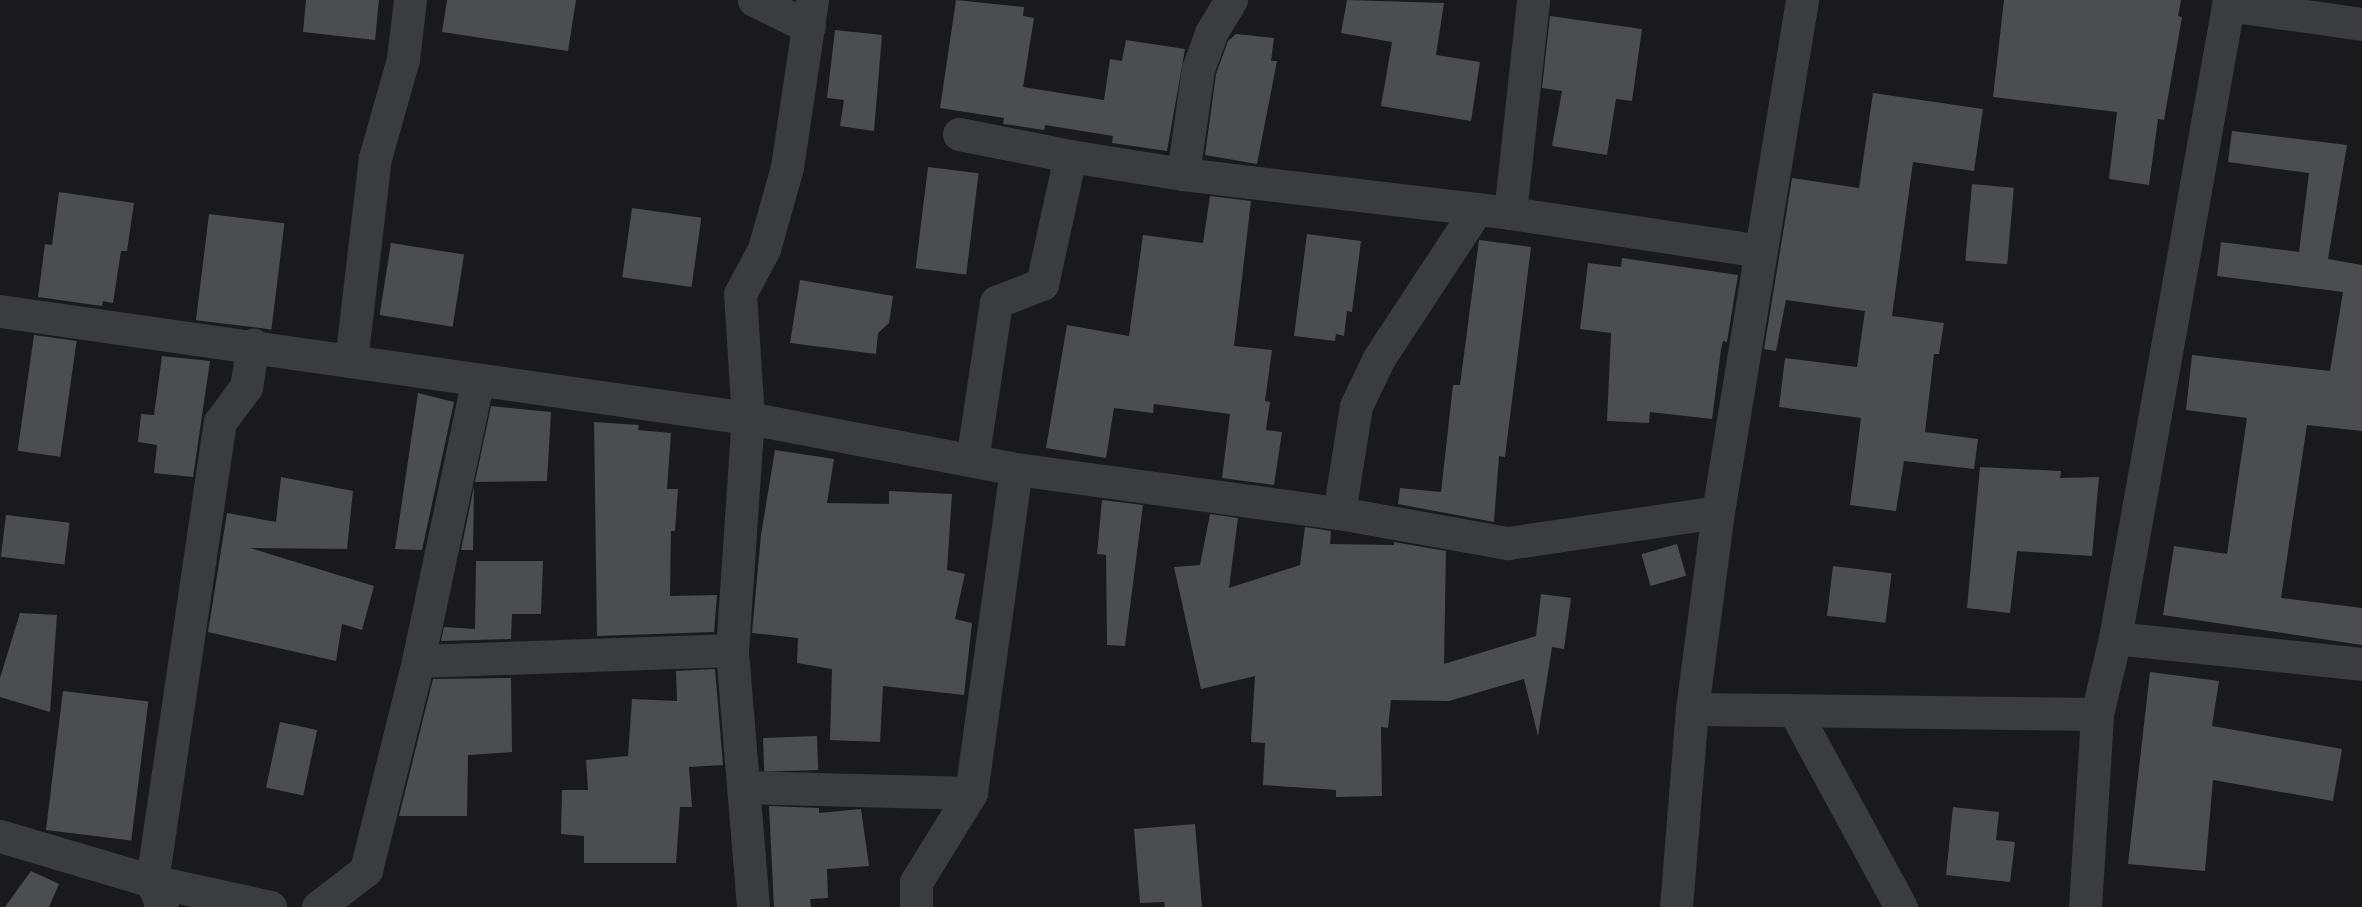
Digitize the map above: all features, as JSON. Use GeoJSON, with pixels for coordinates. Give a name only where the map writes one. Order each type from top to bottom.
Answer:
{"type":"FeatureCollection","features":[{"type":"Feature","properties":{"kind":"street"},"geometry":{"type":"LineString","coordinates":[[351,361],[375,158],[403,58],[410,0]]}},
{"type":"Feature","properties":{"kind":"street"},"geometry":{"type":"LineString","coordinates":[[753,907],[732,650],[748,418],[740,294],[764,249],[788,167],[810,13],[754,0]]}},
{"type":"Feature","properties":{"kind":"street"},"geometry":{"type":"LineString","coordinates":[[1182,174],[1198,69],[1211,33],[1231,0]]}},
{"type":"Feature","properties":{"kind":"street"},"geometry":{"type":"LineString","coordinates":[[1510,213],[1533,0]]}},
{"type":"Feature","properties":{"kind":"street"},"geometry":{"type":"LineString","coordinates":[[1676,907],[1692,709],[1718,512],[1803,0]]}},
{"type":"Feature","properties":{"kind":"street"},"geometry":{"type":"LineString","coordinates":[[2085,907],[2097,714],[2115,638],[2228,2],[2362,24]]}},
{"type":"Feature","properties":{"kind":"street"},"geometry":{"type":"LineString","coordinates":[[959,134],[1070,156],[1182,174],[1510,213],[1760,251]]}},
{"type":"Feature","properties":{"kind":"street"},"geometry":{"type":"LineString","coordinates":[[972,460],[996,302],[1042,284],[1070,156]]}},
{"type":"Feature","properties":{"kind":"street"},"geometry":{"type":"LineString","coordinates":[[1339,513],[1356,406],[1378,358],[1477,209]]}},
{"type":"Feature","properties":{"kind":"street"},"geometry":{"type":"LineString","coordinates":[[0,311],[253,345],[477,383],[748,418],[1016,469],[1339,513],[1508,543],[1718,512]]}},
{"type":"Feature","properties":{"kind":"street"},"geometry":{"type":"LineString","coordinates":[[157,894],[220,422],[246,387],[253,345]]}},
{"type":"Feature","properties":{"kind":"street"},"geometry":{"type":"LineString","coordinates":[[318,907],[366,870],[418,661],[477,383]]}},
{"type":"Feature","properties":{"kind":"street"},"geometry":{"type":"LineString","coordinates":[[916,907],[916,882],[971,793],[1016,469]]}},
{"type":"Feature","properties":{"kind":"street"},"geometry":{"type":"LineString","coordinates":[[2115,638],[2362,664]]}},
{"type":"Feature","properties":{"kind":"street"},"geometry":{"type":"LineString","coordinates":[[418,661],[732,650]]}},
{"type":"Feature","properties":{"kind":"street"},"geometry":{"type":"LineString","coordinates":[[1692,709],[2097,714]]}},
{"type":"Feature","properties":{"kind":"street"},"geometry":{"type":"LineString","coordinates":[[1795,712],[1901,907]]}},
{"type":"Feature","properties":{"kind":"street"},"geometry":{"type":"LineString","coordinates":[[743,787],[971,793]]}},
{"type":"Feature","properties":{"kind":"street"},"geometry":{"type":"LineString","coordinates":[[0,836],[157,894],[270,907]]}},
{"type":"Feature","properties":{"kind":"building"},"geometry":{"type":"Polygon","coordinates":[[[306,0],[379,0],[375,40],[303,32],[306,0]]]}},
{"type":"Feature","properties":{"kind":"building"},"geometry":{"type":"Polygon","coordinates":[[[447,0],[576,0],[568,51],[442,32],[447,0]]]}},
{"type":"Feature","properties":{"kind":"building"},"geometry":{"type":"Polygon","coordinates":[[[956,0],[1024,7],[1023,16],[1034,18],[1023,87],[1104,100],[1110,59],[1122,61],[1126,40],[1185,49],[1167,151],[1112,143],[1113,136],[1045,125],[1044,130],[1003,124],[1004,118],[940,108],[956,0]]]}},
{"type":"Feature","properties":{"kind":"building"},"geometry":{"type":"Polygon","coordinates":[[[1347,0],[1444,3],[1436,55],[1480,62],[1471,121],[1381,106],[1392,42],[1341,33],[1347,0]]]}},
{"type":"Feature","properties":{"kind":"building"},"geometry":{"type":"Polygon","coordinates":[[[2004,0],[2181,0],[2178,16],[2182,17],[2164,120],[2158,119],[2149,185],[2109,179],[2117,112],[1993,97],[2004,0]]]}},
{"type":"Feature","properties":{"kind":"building"},"geometry":{"type":"Polygon","coordinates":[[[1550,16],[1642,29],[1632,101],[1616,99],[1607,155],[1552,146],[1562,91],[1542,88],[1550,16]]]}},
{"type":"Feature","properties":{"kind":"building"},"geometry":{"type":"Polygon","coordinates":[[[835,30],[882,35],[874,131],[840,126],[844,100],[827,98],[835,30]]]}},
{"type":"Feature","properties":{"kind":"building"},"geometry":{"type":"Polygon","coordinates":[[[1236,34],[1274,38],[1271,61],[1277,61],[1257,164],[1205,155],[1216,74],[1228,41],[1236,34]]]}},
{"type":"Feature","properties":{"kind":"building"},"geometry":{"type":"Polygon","coordinates":[[[1873,93],[1983,109],[1974,171],[1913,162],[1892,316],[1944,323],[1939,354],[1934,354],[1925,432],[1978,439],[1974,469],[1904,461],[1896,511],[1850,505],[1861,418],[1779,407],[1785,358],[1857,367],[1865,311],[1786,300],[1776,351],[1764,349],[1792,178],[1859,188],[1873,93]]]}},
{"type":"Feature","properties":{"kind":"building"},"geometry":{"type":"Polygon","coordinates":[[[2232,131],[2347,145],[2328,259],[2362,265],[2362,431],[2307,425],[2281,598],[2362,608],[2362,645],[2163,615],[2174,546],[2227,554],[2247,418],[2186,410],[2192,355],[2330,371],[2343,292],[2217,276],[2221,242],[2299,252],[2309,173],[2228,162],[2232,131]]]}},
{"type":"Feature","properties":{"kind":"building"},"geometry":{"type":"Polygon","coordinates":[[[928,167],[979,173],[966,274],[916,268],[928,167]]]}},
{"type":"Feature","properties":{"kind":"building"},"geometry":{"type":"Polygon","coordinates":[[[1972,184],[2014,188],[2007,264],[1965,261],[1972,184]]]}},
{"type":"Feature","properties":{"kind":"building"},"geometry":{"type":"Polygon","coordinates":[[[59,192],[134,203],[127,251],[121,251],[113,303],[103,301],[102,306],[38,297],[45,244],[52,245],[59,192]]]}},
{"type":"Feature","properties":{"kind":"building"},"geometry":{"type":"Polygon","coordinates":[[[1210,196],[1251,201],[1234,346],[1272,350],[1265,401],[1270,402],[1266,430],[1282,432],[1274,485],[1222,478],[1230,414],[1154,404],[1153,413],[1114,408],[1106,458],[1046,448],[1067,325],[1129,336],[1143,235],[1203,243],[1210,196]]]}},
{"type":"Feature","properties":{"kind":"building"},"geometry":{"type":"Polygon","coordinates":[[[632,208],[701,218],[692,287],[622,277],[632,208]]]}},
{"type":"Feature","properties":{"kind":"building"},"geometry":{"type":"Polygon","coordinates":[[[209,214],[284,223],[271,329],[196,320],[209,214]]]}},
{"type":"Feature","properties":{"kind":"building"},"geometry":{"type":"Polygon","coordinates":[[[1307,234],[1361,241],[1352,312],[1347,311],[1344,336],[1336,334],[1335,341],[1294,336],[1307,234]]]}},
{"type":"Feature","properties":{"kind":"building"},"geometry":{"type":"Polygon","coordinates":[[[1479,240],[1531,247],[1505,457],[1499,456],[1494,522],[1398,504],[1400,488],[1441,492],[1453,385],[1460,385],[1479,240]]]}},
{"type":"Feature","properties":{"kind":"building"},"geometry":{"type":"Polygon","coordinates":[[[391,243],[464,255],[453,327],[380,315],[391,243]]]}},
{"type":"Feature","properties":{"kind":"building"},"geometry":{"type":"Polygon","coordinates":[[[1622,258],[1738,275],[1727,342],[1723,341],[1721,350],[1712,419],[1650,412],[1649,423],[1607,421],[1611,333],[1580,329],[1588,263],[1621,267],[1622,258]]]}},
{"type":"Feature","properties":{"kind":"building"},"geometry":{"type":"Polygon","coordinates":[[[800,280],[893,296],[889,323],[878,333],[876,354],[790,343],[800,280]]]}},
{"type":"Feature","properties":{"kind":"building"},"geometry":{"type":"Polygon","coordinates":[[[34,335],[77,341],[60,457],[18,451],[34,335]]]}},
{"type":"Feature","properties":{"kind":"building"},"geometry":{"type":"Polygon","coordinates":[[[162,356],[210,361],[193,477],[154,473],[157,445],[138,442],[141,414],[154,415],[162,356]]]}},
{"type":"Feature","properties":{"kind":"building"},"geometry":{"type":"Polygon","coordinates":[[[418,393],[454,402],[422,550],[395,549],[418,393]]]}},
{"type":"Feature","properties":{"kind":"building"},"geometry":{"type":"Polygon","coordinates":[[[491,406],[551,412],[547,481],[475,482],[491,406]]]}},
{"type":"Feature","properties":{"kind":"building"},"geometry":{"type":"Polygon","coordinates":[[[594,422],[639,425],[638,430],[671,433],[667,489],[678,489],[675,531],[671,531],[670,596],[717,595],[714,632],[597,636],[594,422]]]}},
{"type":"Feature","properties":{"kind":"building"},"geometry":{"type":"Polygon","coordinates":[[[775,450],[834,459],[827,503],[889,504],[889,491],[952,494],[947,570],[965,574],[955,619],[972,623],[964,695],[883,686],[880,742],[830,740],[832,669],[797,663],[798,638],[752,633],[761,535],[775,450]]]}},
{"type":"Feature","properties":{"kind":"building"},"geometry":{"type":"Polygon","coordinates":[[[1980,467],[2061,471],[2060,478],[2099,477],[2092,556],[2017,551],[2010,613],[1967,608],[1980,467]]]}},
{"type":"Feature","properties":{"kind":"building"},"geometry":{"type":"Polygon","coordinates":[[[281,477],[353,491],[347,549],[250,548],[374,586],[362,630],[342,624],[336,661],[208,632],[227,513],[276,522],[281,477]]]}},
{"type":"Feature","properties":{"kind":"building"},"geometry":{"type":"Polygon","coordinates":[[[474,486],[473,550],[461,550],[474,486]]]}},
{"type":"Feature","properties":{"kind":"building"},"geometry":{"type":"Polygon","coordinates":[[[1102,500],[1143,505],[1125,646],[1107,645],[1106,555],[1097,554],[1102,500]]]}},
{"type":"Feature","properties":{"kind":"building"},"geometry":{"type":"Polygon","coordinates":[[[1210,514],[1238,518],[1229,588],[1300,565],[1305,527],[1331,531],[1330,544],[1394,545],[1394,542],[1446,551],[1444,664],[1536,636],[1541,594],[1571,598],[1564,649],[1552,647],[1538,736],[1524,679],[1449,701],[1391,700],[1388,728],[1381,727],[1382,796],[1336,797],[1336,790],[1263,785],[1265,743],[1251,742],[1255,676],[1201,689],[1174,567],[1200,565],[1210,514]]]}},
{"type":"Feature","properties":{"kind":"building"},"geometry":{"type":"Polygon","coordinates":[[[6,515],[70,523],[64,564],[1,557],[6,515]]]}},
{"type":"Feature","properties":{"kind":"building"},"geometry":{"type":"Polygon","coordinates":[[[1677,544],[1686,576],[1651,586],[1641,554],[1677,544]]]}},
{"type":"Feature","properties":{"kind":"building"},"geometry":{"type":"Polygon","coordinates":[[[476,561],[543,561],[541,614],[512,614],[511,639],[441,641],[444,627],[475,629],[476,561]]]}},
{"type":"Feature","properties":{"kind":"building"},"geometry":{"type":"Polygon","coordinates":[[[1833,566],[1892,573],[1885,623],[1827,616],[1833,566]]]}},
{"type":"Feature","properties":{"kind":"building"},"geometry":{"type":"Polygon","coordinates":[[[20,613],[57,615],[50,712],[0,697],[0,678],[20,613]]]}},
{"type":"Feature","properties":{"kind":"building"},"geometry":{"type":"Polygon","coordinates":[[[715,669],[723,765],[689,767],[692,807],[680,807],[676,863],[584,863],[584,836],[561,834],[562,790],[588,790],[586,760],[628,756],[632,699],[677,701],[676,671],[715,669]]]}},
{"type":"Feature","properties":{"kind":"building"},"geometry":{"type":"Polygon","coordinates":[[[2150,672],[2219,681],[2212,726],[2342,749],[2333,801],[2213,780],[2205,871],[2128,864],[2150,672]]]}},
{"type":"Feature","properties":{"kind":"building"},"geometry":{"type":"Polygon","coordinates":[[[511,678],[512,752],[468,755],[467,816],[399,816],[433,679],[511,678]]]}},
{"type":"Feature","properties":{"kind":"building"},"geometry":{"type":"Polygon","coordinates":[[[63,691],[148,701],[131,840],[46,830],[63,691]]]}},
{"type":"Feature","properties":{"kind":"building"},"geometry":{"type":"Polygon","coordinates":[[[280,722],[317,730],[303,795],[266,788],[280,722]]]}},
{"type":"Feature","properties":{"kind":"building"},"geometry":{"type":"Polygon","coordinates":[[[817,736],[818,770],[764,772],[763,738],[817,736]]]}},
{"type":"Feature","properties":{"kind":"building"},"geometry":{"type":"Polygon","coordinates":[[[769,806],[819,808],[819,813],[861,809],[869,866],[827,869],[828,898],[810,899],[811,907],[774,907],[769,806]]]}},
{"type":"Feature","properties":{"kind":"building"},"geometry":{"type":"Polygon","coordinates":[[[1953,807],[1999,812],[1996,840],[2015,842],[2010,882],[1946,875],[1953,807]]]}},
{"type":"Feature","properties":{"kind":"building"},"geometry":{"type":"Polygon","coordinates":[[[1195,824],[1202,907],[1165,907],[1164,902],[1140,903],[1134,829],[1195,824]]]}},
{"type":"Feature","properties":{"kind":"building"},"geometry":{"type":"Polygon","coordinates":[[[31,871],[59,884],[49,907],[5,907],[31,871]]]}}]}
